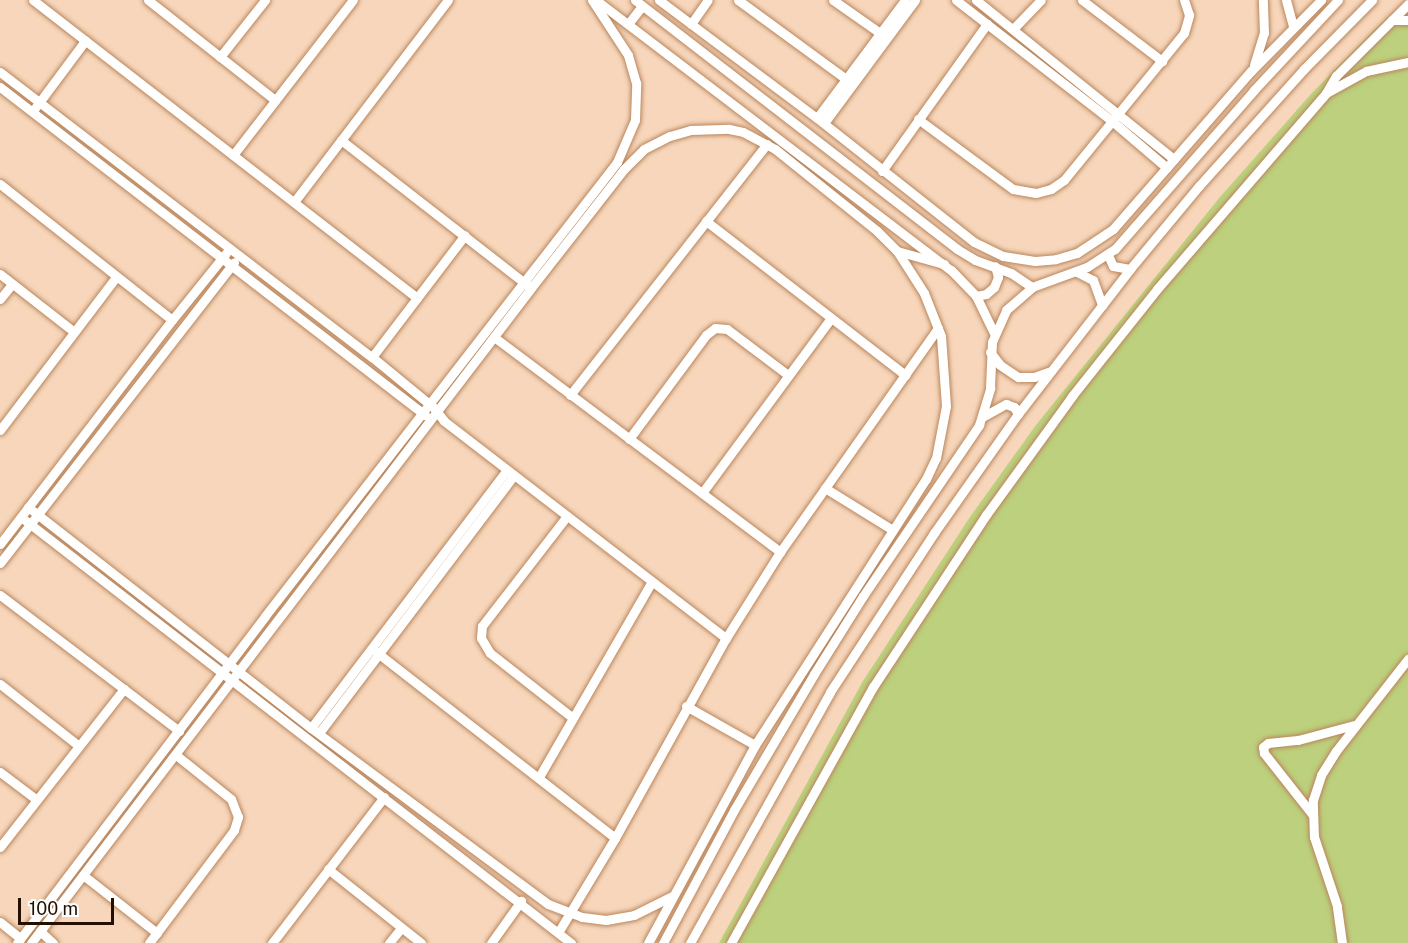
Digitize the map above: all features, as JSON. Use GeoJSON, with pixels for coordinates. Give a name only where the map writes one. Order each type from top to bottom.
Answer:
{"type":"FeatureCollection","features":[{"type":"Feature","properties":{"kind":"street"},"geometry":{"type":"LineString","coordinates":[[33,0],[417,298]]}},
{"type":"Feature","properties":{"kind":"street"},"geometry":{"type":"LineString","coordinates":[[148,0],[275,100]]}},
{"type":"Feature","properties":{"kind":"street"},"geometry":{"type":"LineString","coordinates":[[220,57],[265,0]]}},
{"type":"Feature","properties":{"kind":"street"},"geometry":{"type":"LineString","coordinates":[[233,155],[352,0]]}},
{"type":"Feature","properties":{"kind":"street"},"geometry":{"type":"LineString","coordinates":[[294,202],[448,0]]}},
{"type":"Feature","properties":{"kind":"street"},"geometry":{"type":"LineString","coordinates":[[31,943],[494,337],[528,285],[611,171],[630,137],[637,102],[634,73],[622,45],[592,0]]}},
{"type":"Feature","properties":{"kind":"street"},"geometry":{"type":"LineString","coordinates":[[597,0],[944,264],[975,296],[994,333]]}},
{"type":"Feature","properties":{"kind":"street"},"geometry":{"type":"LineString","coordinates":[[659,0],[821,121],[983,248],[1013,259],[1035,261],[1067,256],[1096,242],[1113,229],[1251,71],[1321,0]]}},
{"type":"Feature","properties":{"kind":"street"},"geometry":{"type":"LineString","coordinates":[[691,24],[708,0]]}},
{"type":"Feature","properties":{"kind":"street"},"geometry":{"type":"LineString","coordinates":[[738,0],[846,79]]}},
{"type":"Feature","properties":{"kind":"street"},"geometry":{"type":"LineString","coordinates":[[834,0],[880,33]]}},
{"type":"Feature","properties":{"kind":"street"},"geometry":{"type":"LineString","coordinates":[[821,121],[846,79],[904,0]]}},
{"type":"Feature","properties":{"kind":"street"},"geometry":{"type":"LineString","coordinates":[[821,121],[915,0]]}},
{"type":"Feature","properties":{"kind":"street"},"geometry":{"type":"LineString","coordinates":[[956,0],[1112,121],[1167,168]]}},
{"type":"Feature","properties":{"kind":"street"},"geometry":{"type":"LineString","coordinates":[[976,0],[1119,112],[1174,159]]}},
{"type":"Feature","properties":{"kind":"street"},"geometry":{"type":"LineString","coordinates":[[1013,29],[1041,0]]}},
{"type":"Feature","properties":{"kind":"street"},"geometry":{"type":"LineString","coordinates":[[1082,0],[1162,61]]}},
{"type":"Feature","properties":{"kind":"street"},"geometry":{"type":"LineString","coordinates":[[918,119],[1013,189],[1028,193],[1044,191],[1064,180],[1184,33],[1189,15],[1184,0]]}},
{"type":"Feature","properties":{"kind":"street"},"geometry":{"type":"LineString","coordinates":[[1251,71],[1264,33],[1263,0]]}},
{"type":"Feature","properties":{"kind":"street"},"geometry":{"type":"LineString","coordinates":[[1286,0],[1293,27]]}},
{"type":"Feature","properties":{"kind":"street"},"geometry":{"type":"LineString","coordinates":[[663,943],[734,810],[809,683],[863,596],[983,417],[990,388],[990,352],[994,333],[1011,304],[1032,287],[1076,272],[1108,255],[1338,0]]}},
{"type":"Feature","properties":{"kind":"street"},"geometry":{"type":"LineString","coordinates":[[690,943],[830,692],[934,532],[1018,414],[1130,269],[1282,94],[1371,0]]}},
{"type":"Feature","properties":{"kind":"street"},"geometry":{"type":"LineString","coordinates":[[628,24],[638,3],[957,249],[1011,273],[1032,287]]}},
{"type":"Feature","properties":{"kind":"street"},"geometry":{"type":"LineString","coordinates":[[731,943],[873,687],[986,515],[1072,396],[1157,289],[1326,93],[1331,82],[1345,66],[1408,4]]}},
{"type":"Feature","properties":{"kind":"street"},"geometry":{"type":"LineString","coordinates":[[882,171],[918,119],[990,26],[1000,19]]}},
{"type":"Feature","properties":{"kind":"street"},"geometry":{"type":"LineString","coordinates":[[1392,20],[1408,20]]}},
{"type":"Feature","properties":{"kind":"street"},"geometry":{"type":"LineString","coordinates":[[32,112],[85,41]]}},
{"type":"Feature","properties":{"kind":"street"},"geometry":{"type":"LineString","coordinates":[[1326,93],[1353,77],[1381,67],[1408,62]]}},
{"type":"Feature","properties":{"kind":"street"},"geometry":{"type":"LineString","coordinates":[[1345,66],[1353,77]]}},
{"type":"Feature","properties":{"kind":"street"},"geometry":{"type":"LineString","coordinates":[[0,72],[372,357],[430,404],[435,415]]}},
{"type":"Feature","properties":{"kind":"street"},"geometry":{"type":"LineString","coordinates":[[0,87],[422,414],[435,415],[444,421],[726,638]]}},
{"type":"Feature","properties":{"kind":"street"},"geometry":{"type":"LineString","coordinates":[[0,922],[18,940],[422,414],[624,170],[644,149],[670,136],[707,128],[743,132],[767,144],[877,231],[897,251],[924,293],[938,328],[946,384],[942,436],[936,458],[926,479],[891,529],[755,745],[648,943]]}},
{"type":"Feature","properties":{"kind":"street"},"geometry":{"type":"LineString","coordinates":[[630,137],[639,141],[644,149]]}},
{"type":"Feature","properties":{"kind":"street"},"geometry":{"type":"LineString","coordinates":[[341,140],[528,285]]}},
{"type":"Feature","properties":{"kind":"street"},"geometry":{"type":"LineString","coordinates":[[570,395],[767,144]]}},
{"type":"Feature","properties":{"kind":"street"},"geometry":{"type":"LineString","coordinates":[[0,184],[171,320]]}},
{"type":"Feature","properties":{"kind":"street"},"geometry":{"type":"LineString","coordinates":[[706,221],[905,375]]}},
{"type":"Feature","properties":{"kind":"street"},"geometry":{"type":"LineString","coordinates":[[372,357],[465,235]]}},
{"type":"Feature","properties":{"kind":"street"},"geometry":{"type":"LineString","coordinates":[[0,544],[171,320],[230,249]]}},
{"type":"Feature","properties":{"kind":"street"},"geometry":{"type":"LineString","coordinates":[[897,251],[944,264]]}},
{"type":"Feature","properties":{"kind":"street"},"geometry":{"type":"LineString","coordinates":[[1108,255],[1113,266],[1130,269]]}},
{"type":"Feature","properties":{"kind":"street"},"geometry":{"type":"LineString","coordinates":[[0,563],[238,256]]}},
{"type":"Feature","properties":{"kind":"street"},"geometry":{"type":"LineString","coordinates":[[975,296],[986,294],[994,287],[998,277],[995,266]]}},
{"type":"Feature","properties":{"kind":"street"},"geometry":{"type":"LineString","coordinates":[[1076,272],[1087,275],[1093,280],[1102,305]]}},
{"type":"Feature","properties":{"kind":"street"},"geometry":{"type":"LineString","coordinates":[[0,274],[74,331]]}},
{"type":"Feature","properties":{"kind":"street"},"geometry":{"type":"LineString","coordinates":[[0,430],[116,278]]}},
{"type":"Feature","properties":{"kind":"street"},"geometry":{"type":"LineString","coordinates":[[0,299],[12,284]]}},
{"type":"Feature","properties":{"kind":"street"},"geometry":{"type":"LineString","coordinates":[[702,493],[831,318]]}},
{"type":"Feature","properties":{"kind":"street"},"geometry":{"type":"LineString","coordinates":[[629,440],[706,335],[715,328],[727,329],[788,375]]}},
{"type":"Feature","properties":{"kind":"street"},"geometry":{"type":"LineString","coordinates":[[559,931],[615,837],[686,706],[780,552],[938,328]]}},
{"type":"Feature","properties":{"kind":"street"},"geometry":{"type":"LineString","coordinates":[[494,337],[780,552]]}},
{"type":"Feature","properties":{"kind":"street"},"geometry":{"type":"LineString","coordinates":[[990,352],[1000,365],[1018,377],[1034,377],[1051,370]]}},
{"type":"Feature","properties":{"kind":"street"},"geometry":{"type":"LineString","coordinates":[[983,417],[1006,404],[1014,407],[1018,414]]}},
{"type":"Feature","properties":{"kind":"street"},"geometry":{"type":"LineString","coordinates":[[315,731],[511,472]]}},
{"type":"Feature","properties":{"kind":"street"},"geometry":{"type":"LineString","coordinates":[[825,488],[891,529]]}},
{"type":"Feature","properties":{"kind":"street"},"geometry":{"type":"LineString","coordinates":[[28,507],[239,669],[315,731],[548,904],[570,914],[592,919],[621,919],[648,910],[672,896]]}},
{"type":"Feature","properties":{"kind":"street"},"geometry":{"type":"LineString","coordinates":[[567,516],[482,626],[481,638],[486,649],[573,718]]}},
{"type":"Feature","properties":{"kind":"street"},"geometry":{"type":"LineString","coordinates":[[21,517],[572,943]]}},
{"type":"Feature","properties":{"kind":"street"},"geometry":{"type":"LineString","coordinates":[[539,777],[652,581]]}},
{"type":"Feature","properties":{"kind":"street"},"geometry":{"type":"LineString","coordinates":[[0,595],[179,731]]}},
{"type":"Feature","properties":{"kind":"street"},"geometry":{"type":"LineString","coordinates":[[375,651],[615,837]]}},
{"type":"Feature","properties":{"kind":"street"},"geometry":{"type":"LineString","coordinates":[[1342,943],[1337,906],[1316,843],[1312,814],[1313,800],[1321,775],[1354,725],[1408,659]]}},
{"type":"Feature","properties":{"kind":"street"},"geometry":{"type":"LineString","coordinates":[[0,684],[79,746]]}},
{"type":"Feature","properties":{"kind":"street"},"geometry":{"type":"LineString","coordinates":[[0,847],[124,689]]}},
{"type":"Feature","properties":{"kind":"street"},"geometry":{"type":"LineString","coordinates":[[686,706],[755,745]]}},
{"type":"Feature","properties":{"kind":"street"},"geometry":{"type":"LineString","coordinates":[[1312,814],[1270,760],[1278,742],[1311,737],[1354,725]]}},
{"type":"Feature","properties":{"kind":"street"},"geometry":{"type":"LineString","coordinates":[[149,943],[234,830],[238,817],[231,799],[176,754]]}},
{"type":"Feature","properties":{"kind":"street"},"geometry":{"type":"LineString","coordinates":[[0,772],[37,800]]}},
{"type":"Feature","properties":{"kind":"street"},"geometry":{"type":"LineString","coordinates":[[272,943],[384,797]]}},
{"type":"Feature","properties":{"kind":"street"},"geometry":{"type":"LineString","coordinates":[[411,818],[418,808]]}},
{"type":"Feature","properties":{"kind":"street"},"geometry":{"type":"LineString","coordinates":[[328,870],[421,943]]}},
{"type":"Feature","properties":{"kind":"street"},"geometry":{"type":"LineString","coordinates":[[83,875],[156,933]]}},
{"type":"Feature","properties":{"kind":"street"},"geometry":{"type":"LineString","coordinates":[[65,879],[74,886]]}},
{"type":"Feature","properties":{"kind":"street"},"geometry":{"type":"LineString","coordinates":[[492,943],[520,902]]}},
{"type":"Feature","properties":{"kind":"street"},"geometry":{"type":"LineString","coordinates":[[389,943],[401,928]]}},
{"type":"Feature","properties":{"kind":"street"},"geometry":{"type":"LineString","coordinates":[[40,932],[54,943]]}},
{"type":"Feature","properties":{"kind":"green space"},"geometry":{"type":"Polygon","coordinates":[[[1408,0],[1408,943],[719,943],[863,681],[970,517],[1036,425],[1220,197],[1311,94],[1376,28],[1408,0]]]}}]}
